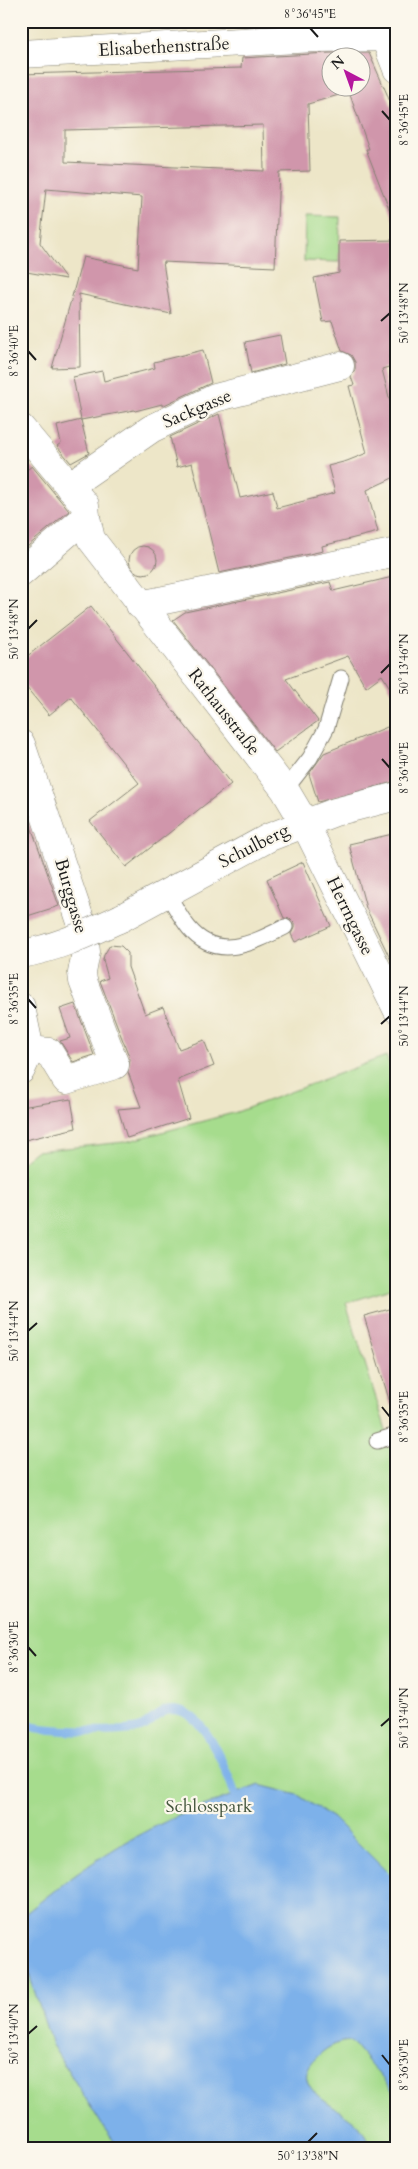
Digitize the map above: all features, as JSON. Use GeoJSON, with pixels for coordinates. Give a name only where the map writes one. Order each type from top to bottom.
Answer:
{"type":"FeatureCollection","features":[{"type":"Feature","properties":{"kind":"street","name":"Elisabethenstraße"},"geometry":{"type":"LineString","coordinates":[[21,54],[315,38],[391,38]]}},
{"type":"Feature","properties":{"kind":"street"},"geometry":{"type":"LineString","coordinates":[[391,38],[397,69]]}},
{"type":"Feature","properties":{"kind":"street","name":"Sackgasse"},"geometry":{"type":"LineString","coordinates":[[70,488],[83,476],[151,429],[215,398],[340,366]]}},
{"type":"Feature","properties":{"kind":"street","name":"Rathausstraße"},"geometry":{"type":"LineString","coordinates":[[21,428],[86,505],[86,517],[91,539],[140,605],[285,790],[304,822]]}},
{"type":"Feature","properties":{"kind":"street"},"geometry":{"type":"LineString","coordinates":[[21,572],[86,517]]}},
{"type":"Feature","properties":{"kind":"street"},"geometry":{"type":"LineString","coordinates":[[140,605],[397,552]]}},
{"type":"Feature","properties":{"kind":"street","name":"Burggasse"},"geometry":{"type":"LineString","coordinates":[[21,744],[83,928],[86,952],[82,973],[83,981],[115,1065],[66,1080],[49,1052],[25,1060]]}},
{"type":"Feature","properties":{"kind":"street","name":"Schulberg"},"geometry":{"type":"LineString","coordinates":[[21,954],[75,939],[121,918],[270,837],[304,822],[397,796]]}},
{"type":"Feature","properties":{"kind":"street","name":"Herrngasse"},"geometry":{"type":"LineString","coordinates":[[304,822],[397,1009]]}},
{"type":"Feature","properties":{"kind":"street"},"geometry":{"type":"LineString","coordinates":[[21,944],[83,928]]}},
{"type":"Feature","properties":{"kind":"street"},"geometry":{"type":"LineString","coordinates":[[21,1007],[25,1060]]}},
{"type":"Feature","properties":{"kind":"lane"},"geometry":{"type":"LineString","coordinates":[[285,790],[310,758],[326,729],[340,678]]}},
{"type":"Feature","properties":{"kind":"lane"},"geometry":{"type":"LineString","coordinates":[[166,892],[190,929],[209,944],[225,949],[255,941],[285,927]]}},
{"type":"Feature","properties":{"kind":"lane"},"geometry":{"type":"LineString","coordinates":[[377,1441],[397,1435]]}},
{"type":"Feature","properties":{"kind":"green space"},"geometry":{"type":"Polygon","coordinates":[[[305,216],[340,217],[339,262],[304,261],[305,216]]]}},
{"type":"Feature","properties":{"kind":"green space","name":"Schlosspark"},"geometry":{"type":"Polygon","coordinates":[[[386,1056],[397,1081],[397,1287],[346,1303],[397,1465],[397,2148],[21,2148],[21,1163],[36,1151],[125,1142],[237,1112],[386,1056]]]}},
{"type":"Feature","properties":{"kind":"water"},"geometry":{"type":"Polygon","coordinates":[[[259,1785],[298,1795],[333,1818],[397,1882],[397,2096],[351,2041],[340,2043],[331,2046],[315,2059],[308,2070],[307,2080],[320,2097],[358,2125],[372,2148],[119,2148],[104,2128],[52,2045],[26,1965],[23,1936],[26,1913],[79,1872],[135,1837],[181,1815],[259,1785]]]}},
{"type":"Feature","properties":{"kind":"building"},"geometry":{"type":"Polygon","coordinates":[[[243,21],[306,21],[306,23],[243,26],[243,21]]]}},
{"type":"Feature","properties":{"kind":"building"},"geometry":{"type":"Polygon","coordinates":[[[320,54],[320,98],[328,98],[308,104],[310,171],[279,172],[275,267],[163,262],[171,314],[79,294],[80,367],[52,368],[83,257],[138,268],[142,197],[46,189],[40,243],[66,279],[21,271],[21,74],[241,68],[242,58],[320,54]],[[263,125],[65,130],[65,162],[264,171],[263,125]]]}},
{"type":"Feature","properties":{"kind":"building"},"geometry":{"type":"Polygon","coordinates":[[[370,55],[397,121],[397,224],[395,224],[366,149],[369,149],[351,98],[370,98],[370,55]]]}},
{"type":"Feature","properties":{"kind":"building"},"geometry":{"type":"Polygon","coordinates":[[[397,240],[397,354],[389,356],[392,366],[382,369],[393,413],[397,411],[397,476],[367,490],[378,532],[322,546],[323,551],[219,573],[192,463],[177,467],[170,437],[219,414],[240,498],[273,491],[277,508],[335,493],[328,466],[367,453],[349,386],[354,385],[351,377],[355,370],[355,362],[351,355],[342,351],[332,321],[323,322],[314,278],[339,273],[339,241],[397,240]]]}},
{"type":"Feature","properties":{"kind":"building"},"geometry":{"type":"Polygon","coordinates":[[[280,335],[285,364],[251,373],[245,342],[280,335]]]}},
{"type":"Feature","properties":{"kind":"building"},"geometry":{"type":"Polygon","coordinates":[[[203,350],[211,383],[162,406],[162,404],[135,411],[81,420],[73,377],[102,371],[104,381],[155,368],[154,362],[203,350]]]}},
{"type":"Feature","properties":{"kind":"building"},"geometry":{"type":"Polygon","coordinates":[[[81,420],[89,453],[71,463],[57,446],[61,443],[57,426],[81,420]]]}},
{"type":"Feature","properties":{"kind":"building"},"geometry":{"type":"Polygon","coordinates":[[[32,466],[69,511],[21,552],[21,474],[32,466]]]}},
{"type":"Feature","properties":{"kind":"building"},"geometry":{"type":"Polygon","coordinates":[[[143,546],[153,550],[157,560],[153,570],[143,574],[133,570],[129,560],[133,550],[143,546]]]}},
{"type":"Feature","properties":{"kind":"building"},"geometry":{"type":"Polygon","coordinates":[[[397,576],[397,699],[382,675],[366,687],[348,656],[286,679],[318,721],[275,752],[173,620],[185,612],[330,582],[333,591],[397,576]]]}},
{"type":"Feature","properties":{"kind":"building"},"geometry":{"type":"Polygon","coordinates":[[[91,606],[231,784],[126,867],[90,821],[139,783],[71,697],[49,715],[21,681],[21,661],[91,606]]]}},
{"type":"Feature","properties":{"kind":"building"},"geometry":{"type":"Polygon","coordinates":[[[397,723],[397,781],[318,802],[309,774],[324,753],[397,723]]]}},
{"type":"Feature","properties":{"kind":"building"},"geometry":{"type":"Polygon","coordinates":[[[21,798],[59,906],[21,918],[21,798]]]}},
{"type":"Feature","properties":{"kind":"building"},"geometry":{"type":"Polygon","coordinates":[[[397,833],[397,973],[366,908],[349,844],[397,833]]]}},
{"type":"Feature","properties":{"kind":"building"},"geometry":{"type":"Polygon","coordinates":[[[303,862],[331,926],[295,942],[291,934],[294,923],[290,919],[284,918],[267,879],[303,862]]]}},
{"type":"Feature","properties":{"kind":"building"},"geometry":{"type":"Polygon","coordinates":[[[110,945],[121,946],[128,953],[128,967],[145,1014],[163,1007],[179,1049],[204,1040],[214,1066],[178,1080],[189,1118],[127,1138],[118,1109],[141,1107],[128,1072],[130,1059],[100,981],[108,978],[103,960],[110,945]]]}},
{"type":"Feature","properties":{"kind":"building"},"geometry":{"type":"Polygon","coordinates":[[[75,1004],[94,1055],[73,1062],[60,1041],[70,1038],[60,1009],[75,1004]]]}},
{"type":"Feature","properties":{"kind":"building"},"geometry":{"type":"Polygon","coordinates":[[[71,1099],[76,1128],[21,1141],[21,1107],[71,1099]]]}},
{"type":"Feature","properties":{"kind":"building"},"geometry":{"type":"Polygon","coordinates":[[[397,1307],[397,1406],[391,1406],[364,1316],[397,1307]]]}},
{"type":"Feature","properties":{"kind":"waterway"},"geometry":{"type":"LineString","coordinates":[[21,1722],[34,1727],[48,1729],[122,1731],[142,1727],[164,1711],[180,1711],[192,1717],[211,1740],[226,1770],[235,1794]]}}]}
